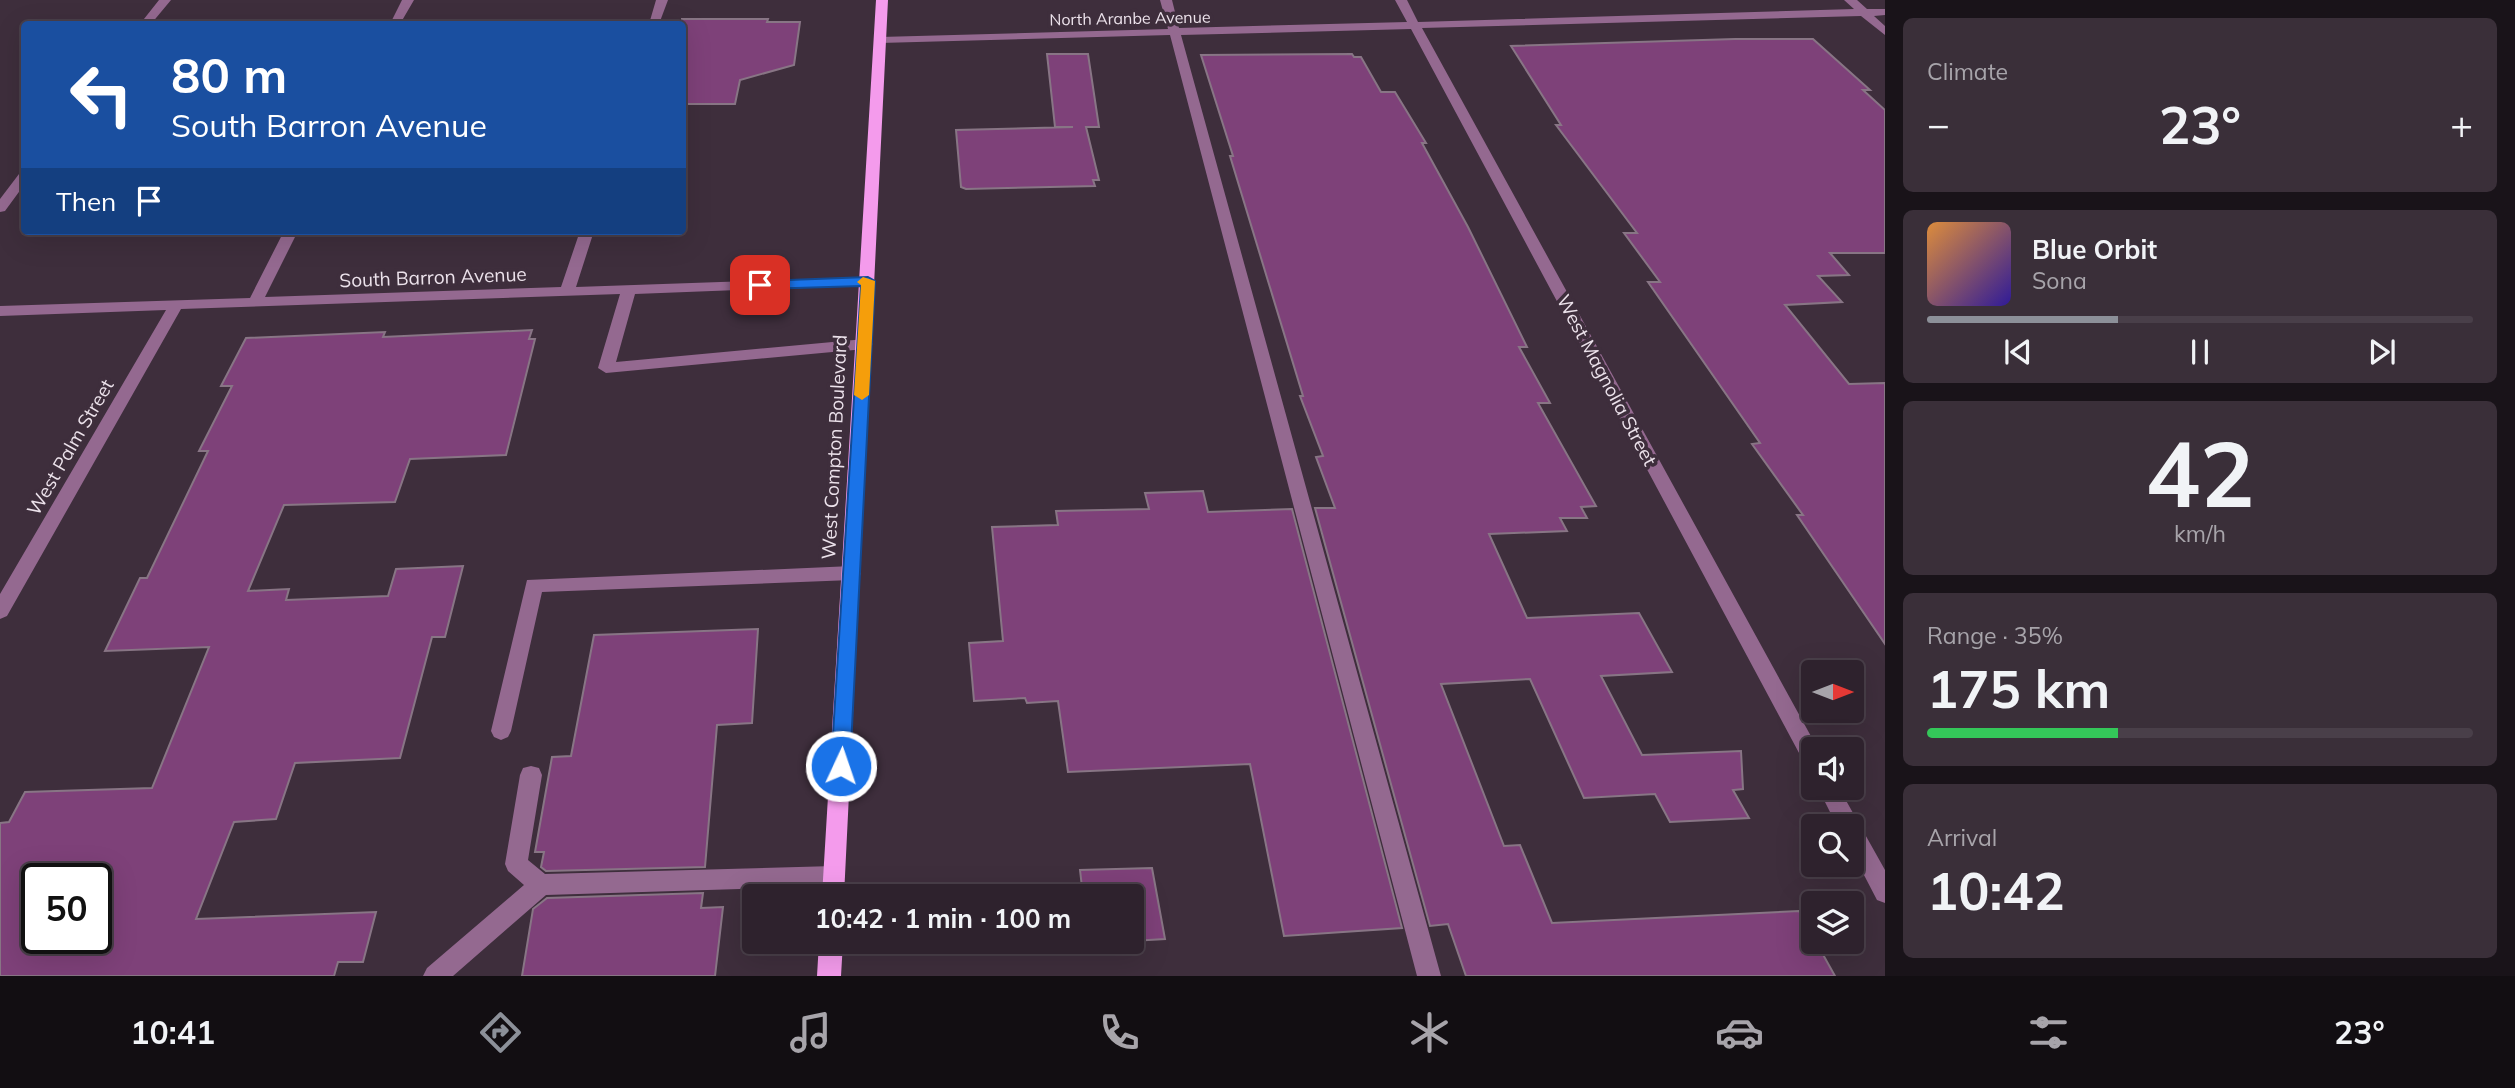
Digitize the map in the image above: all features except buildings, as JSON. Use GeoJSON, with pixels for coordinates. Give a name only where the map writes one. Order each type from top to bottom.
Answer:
{"type":"FeatureCollection","features":[{"type":"Feature","properties":{"kind":"main road","name":"West Compton Boulevard"},"geometry":{"type":"LineString","coordinates":[[834,884],[882,0]]}},
{"type":"Feature","properties":{"kind":"main road"},"geometry":{"type":"LineString","coordinates":[[829,976],[830,954]]}},
{"type":"Feature","properties":{"kind":"street"},"geometry":{"type":"LineString","coordinates":[[148,21],[165,0]]}},
{"type":"Feature","properties":{"kind":"street"},"geometry":{"type":"LineString","coordinates":[[397,21],[408,0]]}},
{"type":"Feature","properties":{"kind":"street"},"geometry":{"type":"LineString","coordinates":[[655,21],[662,0]]}},
{"type":"Feature","properties":{"kind":"street"},"geometry":{"type":"LineString","coordinates":[[1166,0],[1429,976]]}},
{"type":"Feature","properties":{"kind":"street","name":"West Magnolia Street"},"geometry":{"type":"LineString","coordinates":[[1401,0],[1801,738]]}},
{"type":"Feature","properties":{"kind":"street"},"geometry":{"type":"LineString","coordinates":[[1850,0],[1885,32]]}},
{"type":"Feature","properties":{"kind":"street","name":"North Aranbe Avenue"},"geometry":{"type":"LineString","coordinates":[[880,40],[1885,12]]}},
{"type":"Feature","properties":{"kind":"street"},"geometry":{"type":"LineString","coordinates":[[0,208],[21,181]]}},
{"type":"Feature","properties":{"kind":"street"},"geometry":{"type":"LineString","coordinates":[[255,302],[289,235]]}},
{"type":"Feature","properties":{"kind":"street"},"geometry":{"type":"LineString","coordinates":[[567,292],[586,235]]}},
{"type":"Feature","properties":{"kind":"street","name":"South Barron Avenue"},"geometry":{"type":"LineString","coordinates":[[0,311],[868,281]]}},
{"type":"Feature","properties":{"kind":"street"},"geometry":{"type":"LineString","coordinates":[[629,289],[606,368],[865,344]]}},
{"type":"Feature","properties":{"kind":"street","name":"West Palm Street"},"geometry":{"type":"LineString","coordinates":[[0,611],[176,305]]}},
{"type":"Feature","properties":{"kind":"street"},"geometry":{"type":"LineString","coordinates":[[501,731],[534,584],[852,573]]}},
{"type":"Feature","properties":{"kind":"street"},"geometry":{"type":"LineString","coordinates":[[531,775],[516,864],[541,885],[742,886]]}},
{"type":"Feature","properties":{"kind":"street"},"geometry":{"type":"LineString","coordinates":[[1864,854],[1885,892]]}},
{"type":"Feature","properties":{"kind":"street"},"geometry":{"type":"LineString","coordinates":[[435,976],[541,885]]}},
{"type":"Feature","properties":{"kind":"slow traffic"},"geometry":{"type":"LineString","coordinates":[[862,395],[868,281],[863,282]]}},
{"type":"Feature","properties":{"kind":"route"},"geometry":{"type":"LineString","coordinates":[[760,285],[868,281],[841,766]]}}]}
